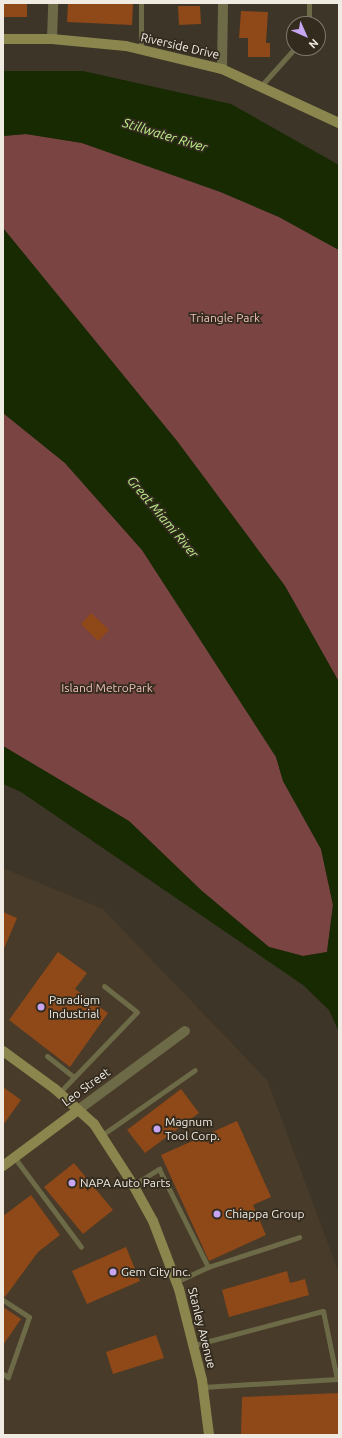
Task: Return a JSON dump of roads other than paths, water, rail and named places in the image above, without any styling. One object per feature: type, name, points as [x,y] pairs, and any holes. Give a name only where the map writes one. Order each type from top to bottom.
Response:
[{"type":"street","points":[[52,39],[53,3]]},
{"type":"street","points":[[222,69],[223,3]]},
{"type":"street","name":"Riverside Drive","points":[[3,38],[52,39],[141,50],[222,69],[339,123]]},
{"type":"street","name":"Leo Street","points":[[3,1166],[186,1031]]},
{"type":"street","name":"Stanley Avenue","points":[[3,1051],[59,1093],[94,1124],[133,1185],[153,1222],[176,1282],[194,1345],[203,1387],[209,1435]]},
{"type":"lane","points":[[141,3],[141,50]]},
{"type":"lane","points":[[308,16],[309,3]]},
{"type":"lane","points":[[261,86],[288,56]]},
{"type":"lane","points":[[59,1093],[137,1012],[104,986]]},
{"type":"lane","points":[[47,1056],[74,1077]]},
{"type":"lane","points":[[102,1135],[195,1070]]},
{"type":"lane","points":[[14,1157],[81,1247]]},
{"type":"lane","points":[[133,1185],[159,1169],[208,1267]]},
{"type":"lane","points":[[176,1282],[208,1267],[299,1237]]},
{"type":"lane","points":[[3,1300],[29,1317],[8,1377],[3,1374]]},
{"type":"lane","points":[[194,1345],[323,1311],[337,1379],[203,1387]]},
{"type":"water","name":"Stillwater River","points":[[3,71],[83,71],[231,104],[339,165],[339,250],[279,217],[221,192],[82,143],[26,134],[3,136]]},
{"type":"water","name":"Great Miami River","points":[[3,228],[177,441],[285,586],[339,682],[339,1032],[329,1010],[303,985],[21,792],[3,784],[3,746],[129,821],[202,891],[269,947],[303,956],[327,952],[333,905],[321,849],[283,781],[276,757],[142,550],[65,463],[3,413]]},
{"type":"place","name":"Paradigm Industrial","points":[[41,1007]]},
{"type":"place","name":"Magnum Tool Corp.","points":[[157,1129]]},
{"type":"place","name":"NAPA Auto Parts","points":[[72,1183]]},
{"type":"place","name":"Chiappa Group","points":[[217,1214]]},
{"type":"place","name":"Gem City Inc.","points":[[113,1272]]},
{"type":"park label","name":"Triangle Park","points":[[225,318]]},
{"type":"park label","name":"Island MetroPark","points":[[107,688]]}]
